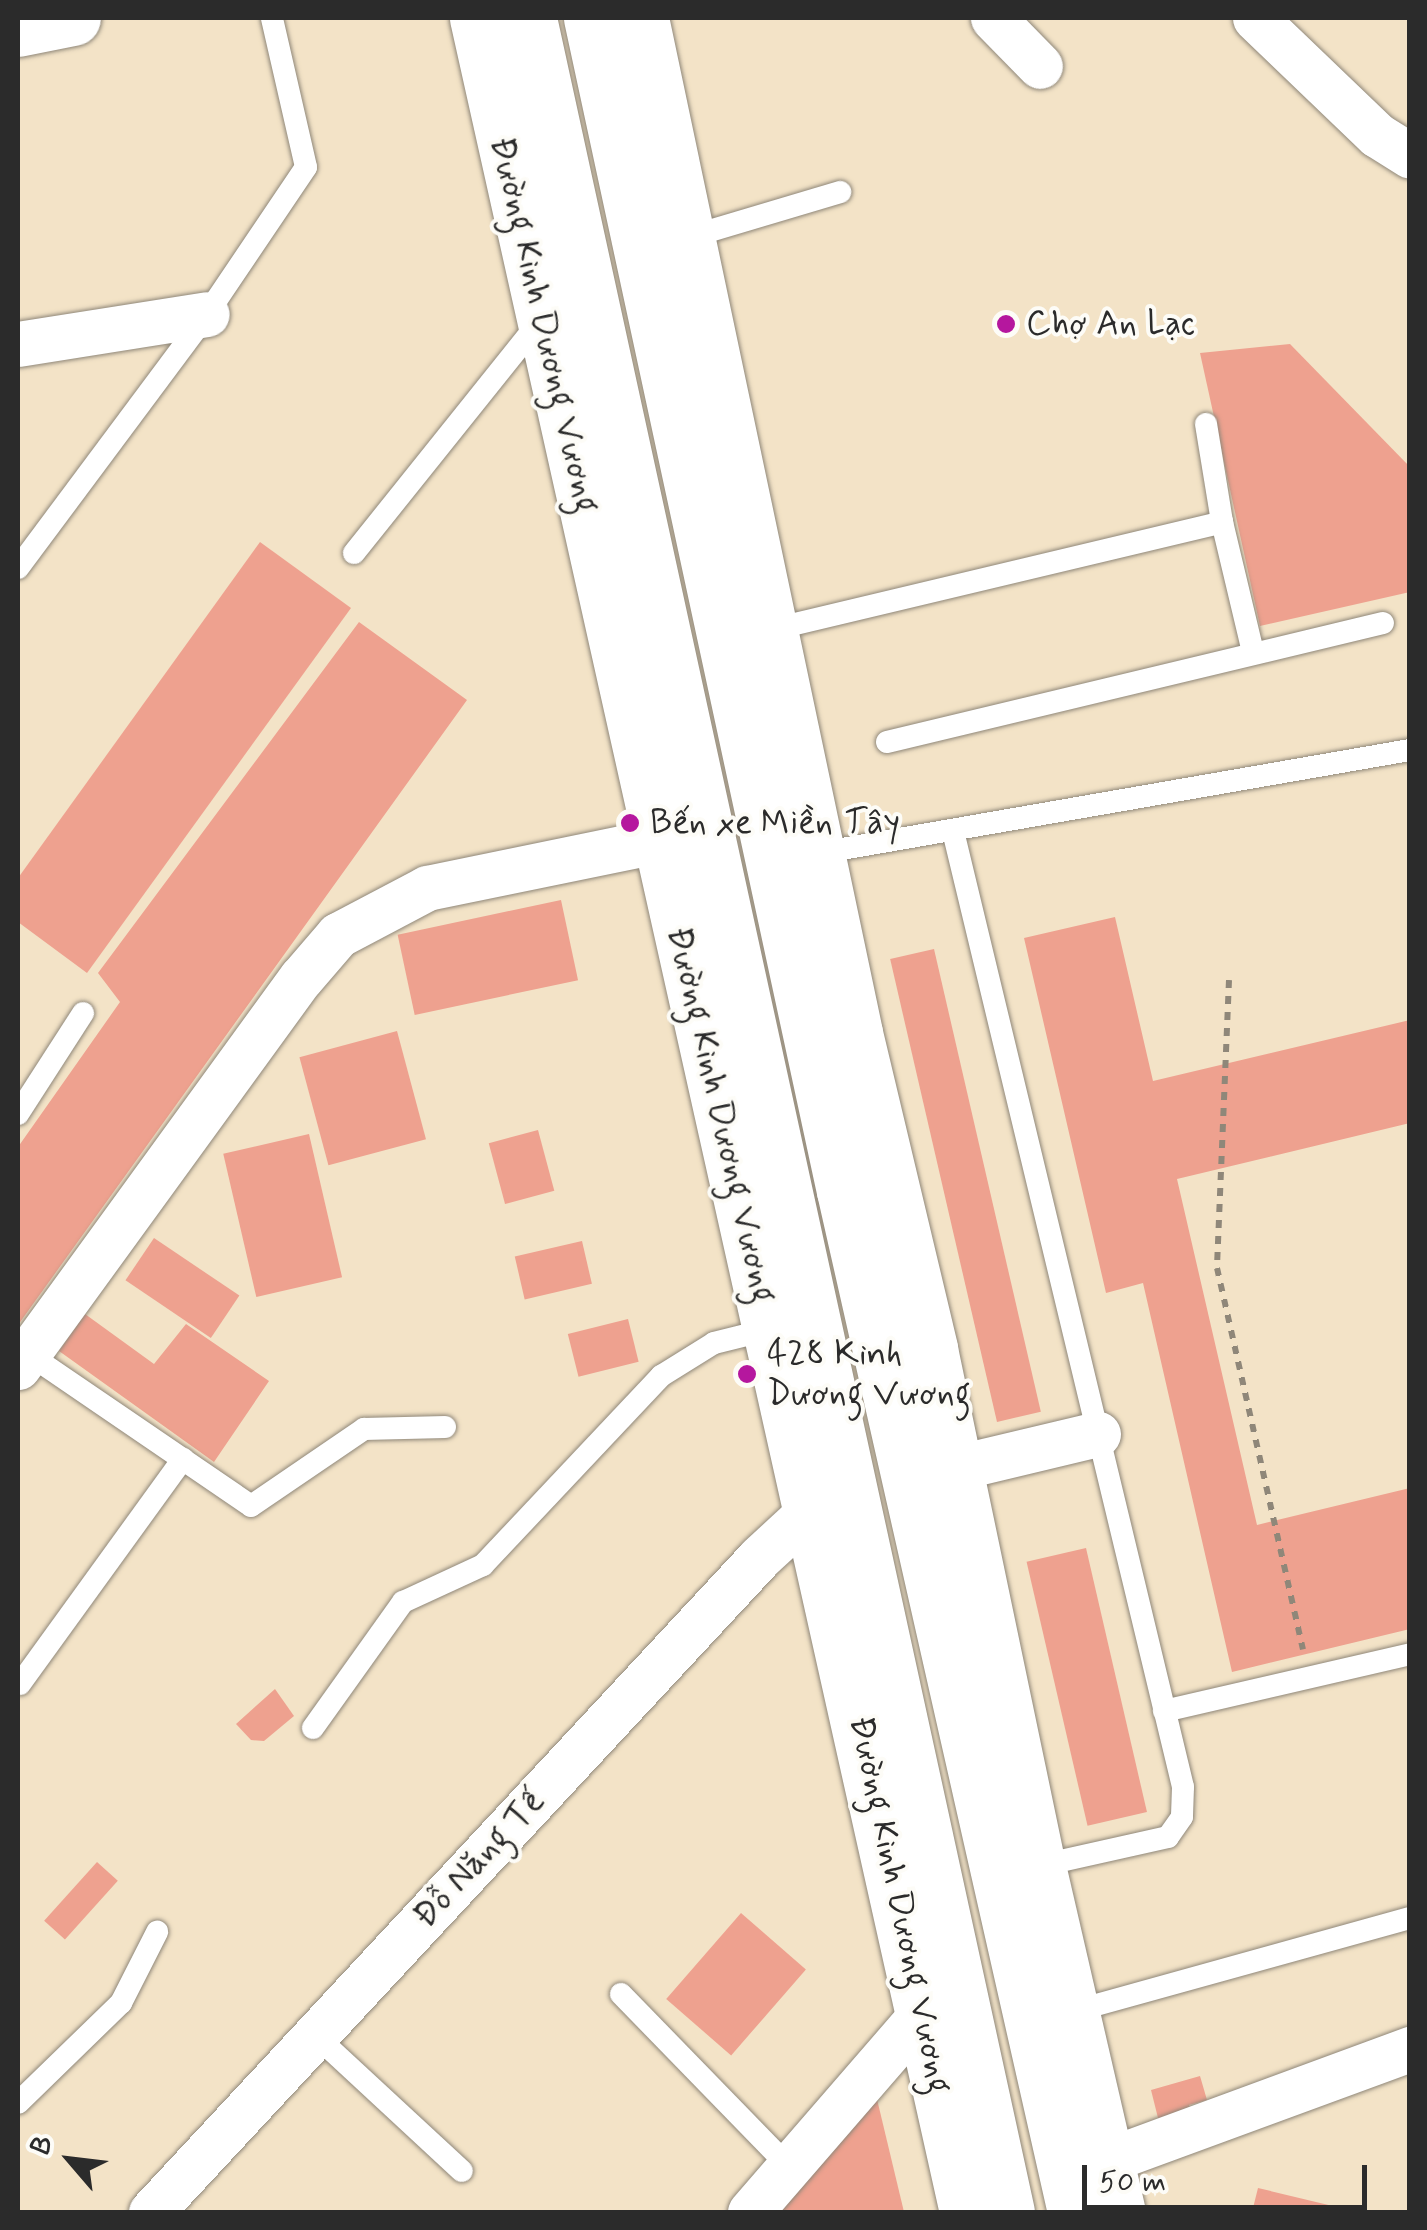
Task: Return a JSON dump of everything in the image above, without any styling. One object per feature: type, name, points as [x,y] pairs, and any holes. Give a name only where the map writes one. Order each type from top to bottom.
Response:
[{"type":"main road","points":[[18,30],[72,18]]},
{"type":"main road","name":"Đường Kinh Dương Vương","points":[[477,18],[542,318],[686,842],[942,1994],[1006,2212]]},
{"type":"main road","name":"Đường Kinh Dương Vương","points":[[528,18],[686,842],[770,1329],[830,1501]]},
{"type":"main road","points":[[591,18],[664,247],[770,630],[797,854]]},
{"type":"main road","points":[[641,18],[664,247],[1019,1870],[1075,2212]]},
{"type":"main road","points":[[686,842],[797,854]]},
{"type":"main road","points":[[830,1501],[932,1473]]},
{"type":"main road","points":[[1019,1870],[1071,2012],[1118,2212]]},
{"type":"main road","name":"Đường Kinh Dương Vương","points":[[942,1994],[967,2212]]},
{"type":"street","points":[[993,18],[1040,66]]},
{"type":"street","points":[[1256,18],[1378,134],[1410,156]]},
{"type":"street","points":[[18,344],[207,314]]},
{"type":"street","points":[[22,1360],[338,935],[426,888],[686,842]]},
{"type":"street","points":[[932,1473],[1098,1434]]},
{"type":"street","name":"Đỗ Năng Tế","points":[[151,2212],[760,1557],[830,1501]]},
{"type":"street","points":[[750,2212],[942,1994]]},
{"type":"street","points":[[1108,2160],[1410,2049]]},
{"type":"lane","points":[[18,568],[207,314],[306,167],[272,18]]},
{"type":"lane","points":[[664,247],[840,192]]},
{"type":"lane","points":[[354,554],[542,318]]},
{"type":"lane","points":[[1206,424],[1222,522],[1253,652]]},
{"type":"lane","points":[[770,630],[1222,522]]},
{"type":"lane","points":[[886,742],[1383,623]]},
{"type":"lane","points":[[797,854],[953,831],[1108,799],[1410,750]]},
{"type":"lane","points":[[953,831],[1183,1787],[1182,1816],[1168,1837],[1019,1870]]},
{"type":"lane","points":[[18,1114],[83,1013]]},
{"type":"lane","points":[[314,1728],[403,1602],[483,1565],[661,1376],[714,1342],[770,1329]]},
{"type":"lane","points":[[22,1360],[184,1459],[251,1506],[364,1430],[445,1427]]},
{"type":"lane","points":[[20,1684],[184,1459]]},
{"type":"lane","points":[[1164,1710],[1410,1654]]},
{"type":"lane","points":[[1071,2012],[1410,1918]]},
{"type":"lane","points":[[18,2103],[121,2003],[157,1932]]},
{"type":"lane","points":[[621,1994],[789,2167]]},
{"type":"lane","points":[[315,2036],[462,2171]]},
{"type":"path","points":[[1229,980],[1217,1268],[1309,1677]]},
{"type":"building","points":[[1290,344],[1410,467],[1410,592],[1260,626],[1200,353]]},
{"type":"building","points":[[260,542],[351,608],[87,973],[18,922],[18,878]]},
{"type":"building","points":[[359,622],[467,700],[18,1325],[18,1147],[120,1002],[98,973]]},
{"type":"building","points":[[561,900],[578,980],[415,1015],[398,935]]},
{"type":"building","points":[[1115,917],[1153,1081],[1410,1020],[1410,1123],[1177,1179],[1257,1525],[1410,1488],[1410,1629],[1232,1672],[1143,1283],[1106,1293],[1024,938]]},
{"type":"building","points":[[934,949],[1041,1412],[997,1422],[890,959]]},
{"type":"building","points":[[397,1031],[426,1139],[328,1165],[299,1057]]},
{"type":"building","points":[[538,1130],[554,1191],[505,1204],[489,1143]]},
{"type":"building","points":[[309,1134],[342,1277],[256,1297],[223,1154]]},
{"type":"building","points":[[154,1238],[239,1296],[211,1338],[125,1280]]},
{"type":"building","points":[[582,1241],[592,1284],[525,1299],[515,1257]]},
{"type":"building","points":[[85,1314],[154,1364],[186,1324],[269,1381],[214,1462],[59,1351]]},
{"type":"building","points":[[628,1319],[639,1362],[578,1377],[568,1334]]},
{"type":"building","points":[[1086,1548],[1147,1812],[1088,1826],[1027,1562]]},
{"type":"building","points":[[275,1689],[294,1716],[264,1741],[251,1740],[236,1724]]},
{"type":"building","points":[[97,1862],[118,1881],[65,1939],[44,1921]]},
{"type":"building","points":[[741,1913],[806,1969],[731,2055],[666,1999]]},
{"type":"building","points":[[1200,2076],[1207,2100],[1189,2105],[1194,2119],[1161,2130],[1151,2090]]},
{"type":"building","points":[[876,2095],[904,2212],[776,2212]]},
{"type":"building","points":[[1258,2188],[1341,2208],[1340,2212],[1252,2212]]},
{"type":"place","name":"Chợ An Lạc","points":[[1006,324]]},
{"type":"place","name":"Bến xe Miền Tây","points":[[630,823]]},
{"type":"place","name":"428 Kinh Dương Vương","points":[[747,1374]]}]
